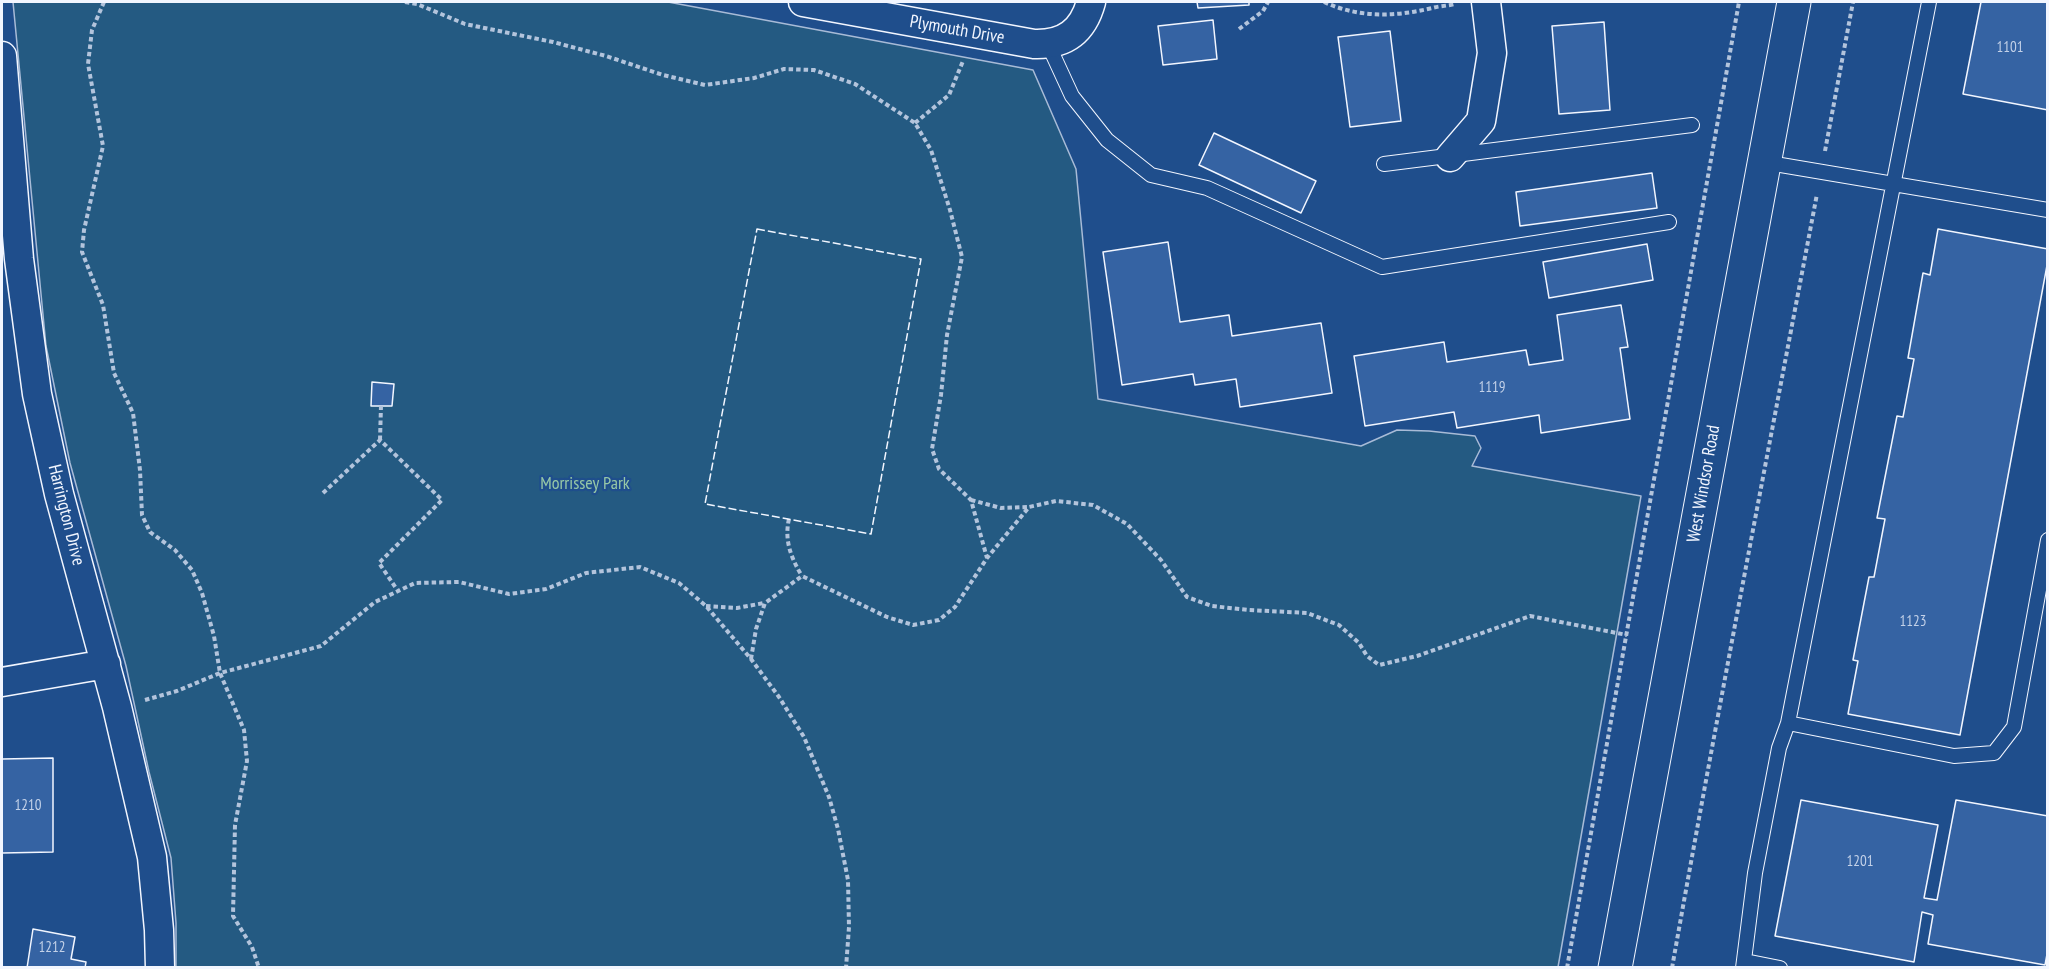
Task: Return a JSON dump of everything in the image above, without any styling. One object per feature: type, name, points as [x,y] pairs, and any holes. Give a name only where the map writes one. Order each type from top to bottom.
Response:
[{"type":"main road","name":"West Windsor Road","points":[[1615,968],[1794,2]]},
{"type":"street","name":"Plymouth Drive","points":[[803,2],[1034,44],[1048,44],[1070,37],[1082,24],[1091,2]]},
{"type":"street","points":[[1450,157],[1481,122],[1492,53],[1472,2]]},
{"type":"street","name":"Harrington Drive","points":[[2,56],[10,260],[59,494],[106,664],[152,857],[160,968]]},
{"type":"street","points":[[2,682],[106,664]]},
{"type":"lane","points":[[1780,968],[1744,964],[1755,873],[1779,748],[1788,723],[1929,2]]},
{"type":"lane","points":[[1048,44],[1072,96],[1107,140],[1151,175],[1207,188],[1382,267],[1670,222]]},
{"type":"lane","points":[[1384,164],[1692,125]]},
{"type":"lane","points":[[1763,162],[2048,210]]},
{"type":"lane","points":[[1788,723],[1954,756],[1994,753],[2014,727],[2048,540]]},
{"type":"path","points":[[104,2],[92,30],[88,64],[103,146],[84,230],[82,252],[104,305],[114,373],[132,413],[140,470],[142,515],[150,532],[175,550],[192,570],[202,593],[214,636],[220,673],[244,730],[247,761],[235,825],[232,916],[252,947],[259,968]]},
{"type":"path","points":[[405,2],[417,4],[465,24],[606,56],[663,75],[705,85],[754,78],[784,69],[814,70],[855,84],[915,123],[931,150],[962,257],[947,335],[932,449],[939,469],[971,500],[1001,508],[1029,507],[1056,501],[1093,505],[1127,524],[1161,560],[1187,597],[1212,606],[1307,613],[1339,625],[1359,643],[1367,656],[1379,664],[1417,656],[1530,616],[1627,635]]},
{"type":"path","points":[[1239,29],[1263,11],[1268,2]]},
{"type":"path","points":[[1324,2],[1376,15],[1472,2]]},
{"type":"path","points":[[1567,968],[1739,2]]},
{"type":"path","points":[[1826,145],[1853,2]]},
{"type":"path","points":[[915,123],[949,95],[964,57]]},
{"type":"path","points":[[1672,968],[1725,672],[1815,205]]},
{"type":"path","points":[[323,493],[380,440],[381,406]]},
{"type":"path","points":[[380,440],[441,500],[379,563],[398,591]]},
{"type":"path","points":[[971,500],[987,558]]},
{"type":"path","points":[[789,519],[786,529],[790,553],[792,561],[802,576],[887,617],[913,625],[939,620],[955,608],[987,558],[1029,507]]},
{"type":"path","points":[[134,703],[177,691],[220,673],[321,646],[375,602],[415,583],[459,582],[509,594],[546,589],[586,573],[640,567],[679,583],[706,606],[751,659],[804,736],[829,797],[848,880],[849,927],[846,968]]},
{"type":"path","points":[[706,606],[737,608],[765,603],[802,576]]},
{"type":"path","points":[[751,659],[756,628],[765,603]]},
{"type":"green space","name":"Morrissey Park","points":[[13,2],[668,2],[1033,70],[1076,169],[1098,399],[1361,446],[1397,430],[1475,436],[1481,448],[1472,466],[1641,496],[1558,967],[176,967],[176,923],[171,858],[126,666],[70,463],[46,346]]},
{"type":"building","points":[[1197,2],[1249,2],[1249,5],[1198,8]]},
{"type":"building","points":[[1981,2],[2048,2],[2048,110],[1963,94]]},
{"type":"building","points":[[1213,20],[1217,59],[1163,65],[1158,26]]},
{"type":"building","points":[[1604,22],[1610,110],[1559,114],[1552,26]]},
{"type":"building","points":[[1390,31],[1401,121],[1350,127],[1338,37]]},
{"type":"building","points":[[1214,133],[1316,181],[1301,213],[1199,165]]},
{"type":"building","points":[[1652,173],[1657,208],[1520,226],[1516,192]]},
{"type":"building","points":[[1938,229],[2048,249],[2048,260],[1960,735],[1848,714],[1858,661],[1853,660],[1869,577],[1874,577],[1885,519],[1877,518],[1897,416],[1903,417],[1914,359],[1908,358],[1923,273],[1930,275]]},
{"type":"building","points":[[1168,242],[1180,322],[1229,315],[1232,336],[1321,323],[1332,393],[1240,407],[1236,379],[1195,385],[1193,374],[1122,385],[1103,252]]},
{"type":"building","points":[[1647,244],[1653,280],[1549,298],[1543,262]]},
{"type":"building","points":[[1621,305],[1628,347],[1620,348],[1630,419],[1541,433],[1539,415],[1457,428],[1454,412],[1365,426],[1354,356],[1444,342],[1447,362],[1526,350],[1529,365],[1563,360],[1557,315]]},
{"type":"building","points":[[372,382],[394,384],[392,406],[371,406]]},
{"type":"building","points":[[53,758],[53,852],[2,853],[2,759]]},
{"type":"building","points":[[1801,800],[1938,825],[1924,898],[1937,900],[1956,800],[2048,816],[2048,949],[2045,965],[1928,944],[1933,915],[1922,912],[1914,962],[1775,936]]},
{"type":"building","points":[[33,929],[75,937],[71,959],[86,962],[85,968],[27,968]]},
{"type":"fence","points":[[757,229],[921,259],[871,534],[705,504],[757,229]]}]
